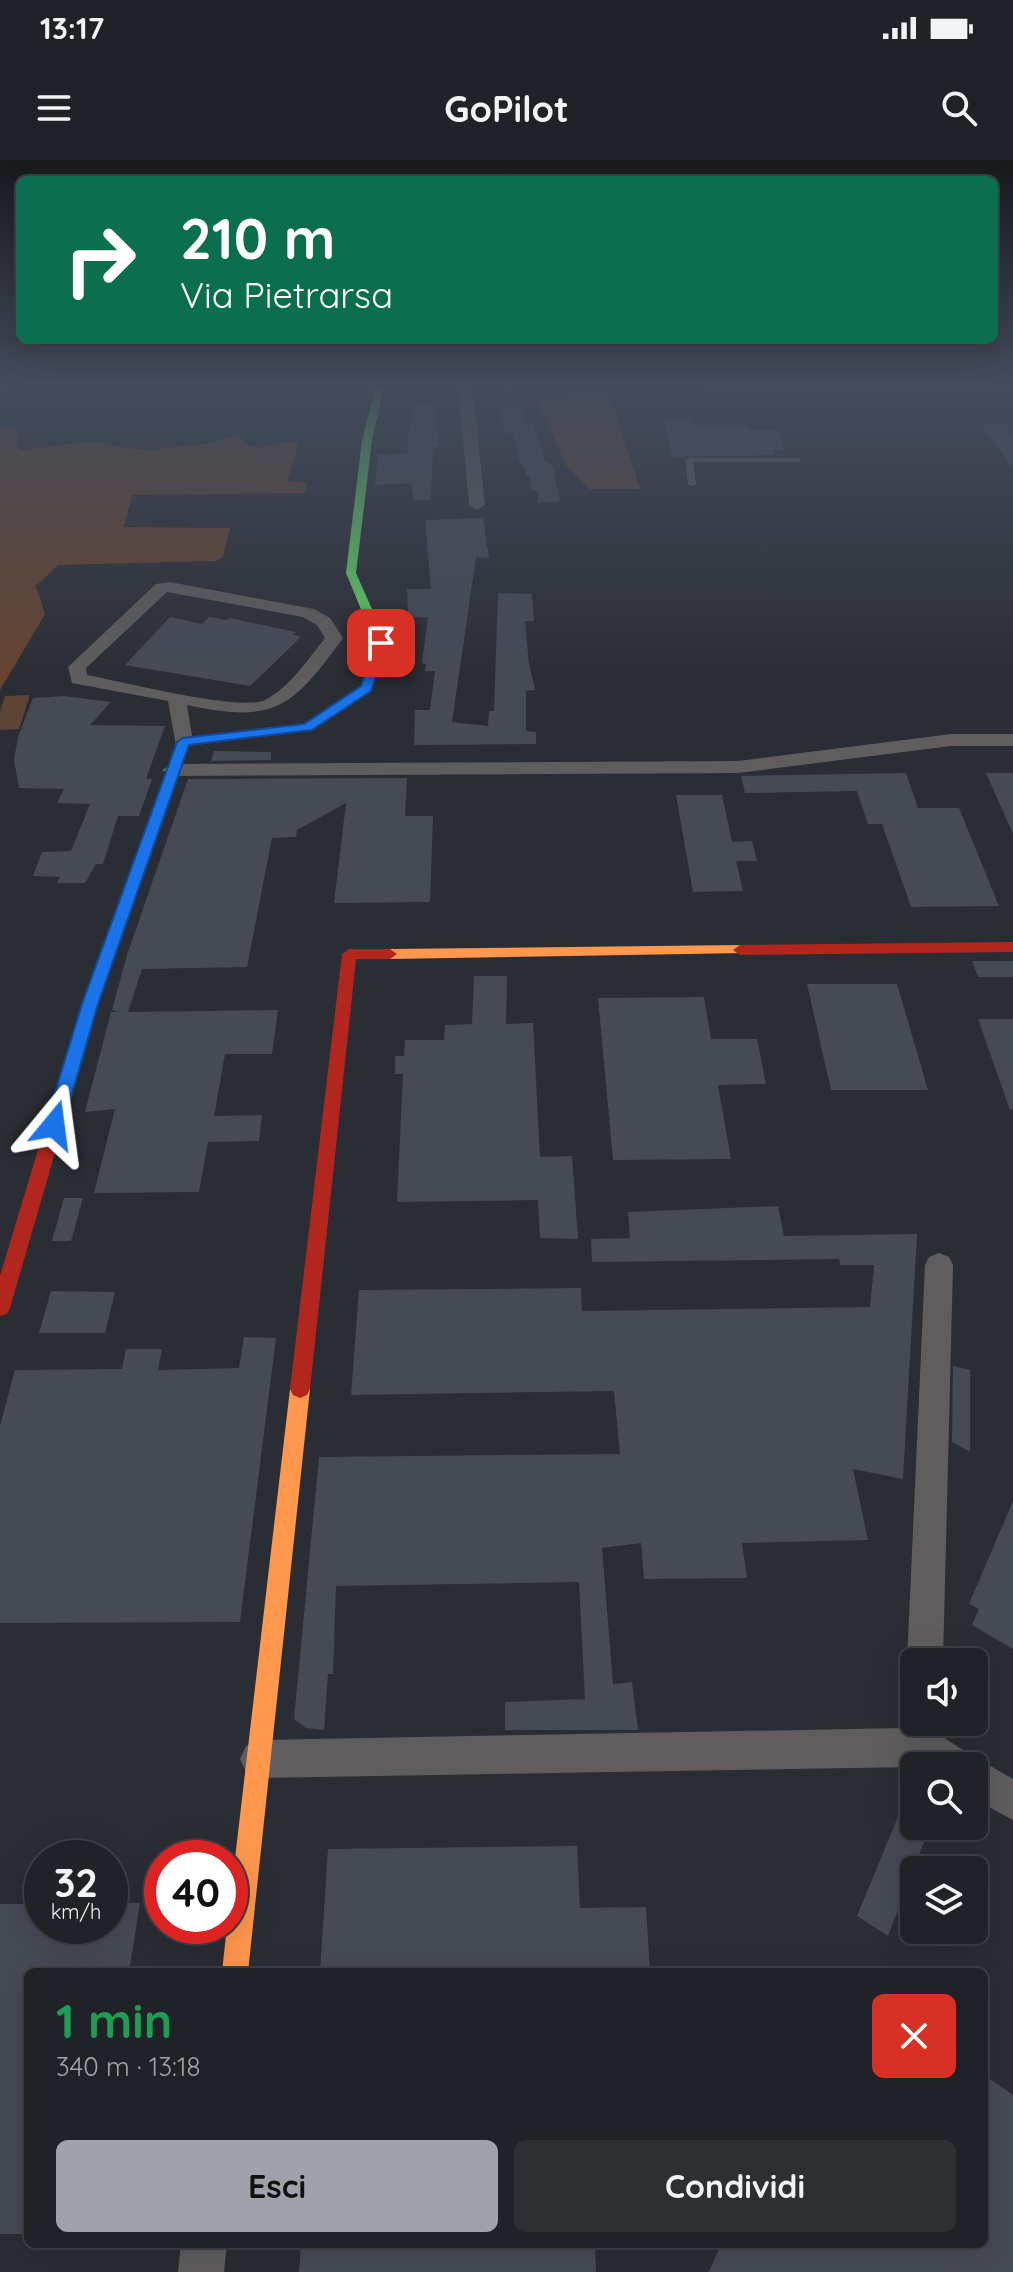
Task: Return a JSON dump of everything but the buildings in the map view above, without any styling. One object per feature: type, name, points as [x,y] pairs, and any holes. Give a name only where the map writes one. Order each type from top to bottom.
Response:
[{"type":"street","points":[[183,742],[308,727],[367,688],[381,643],[351,573],[362,485]]},
{"type":"street","points":[[475,485],[477,505]]},
{"type":"street","points":[[162,588],[308,613],[324,622],[334,638],[294,685],[268,705],[247,708],[177,697],[79,679],[77,667],[162,588]]},
{"type":"street","points":[[0,1308],[90,1004],[183,742],[177,697]]},
{"type":"street","points":[[172,770],[738,767],[951,740],[1013,740]]},
{"type":"street","points":[[235,1968],[349,954],[1013,947]]},
{"type":"street","points":[[925,1648],[939,1265]]},
{"type":"street","points":[[259,1759],[900,1735]]},
{"type":"street","points":[[925,1736],[941,1752]]},
{"type":"street","points":[[988,1786],[1013,1801]]},
{"type":"street","points":[[201,2272],[204,2248]]},
{"type":"shaded area","points":[[0,485],[307,485],[305,493],[132,495],[124,527],[230,528],[223,557],[216,561],[58,565],[36,586],[45,614],[0,690]]},
{"type":"shaded area","points":[[585,485],[639,485],[640,489],[589,489]]},
{"type":"shaded area","points":[[30,695],[19,729],[0,730],[0,711],[5,696]]},
{"type":"traffic: fast","points":[[130,892],[183,742],[308,727],[367,688],[381,643],[351,573],[362,485]]},
{"type":"traffic: slow","points":[[390,954],[740,950]]},
{"type":"traffic: slow","points":[[235,1968],[300,1389]]},
{"type":"traffic: jam","points":[[0,1308],[90,1004],[130,892]]},
{"type":"traffic: jam","points":[[740,950],[1013,947]]},
{"type":"traffic: jam","points":[[300,1389],[349,954],[390,954]]},
{"type":"route","points":[[54,1125],[90,1004],[183,742],[308,727],[367,688],[381,643]]}]
